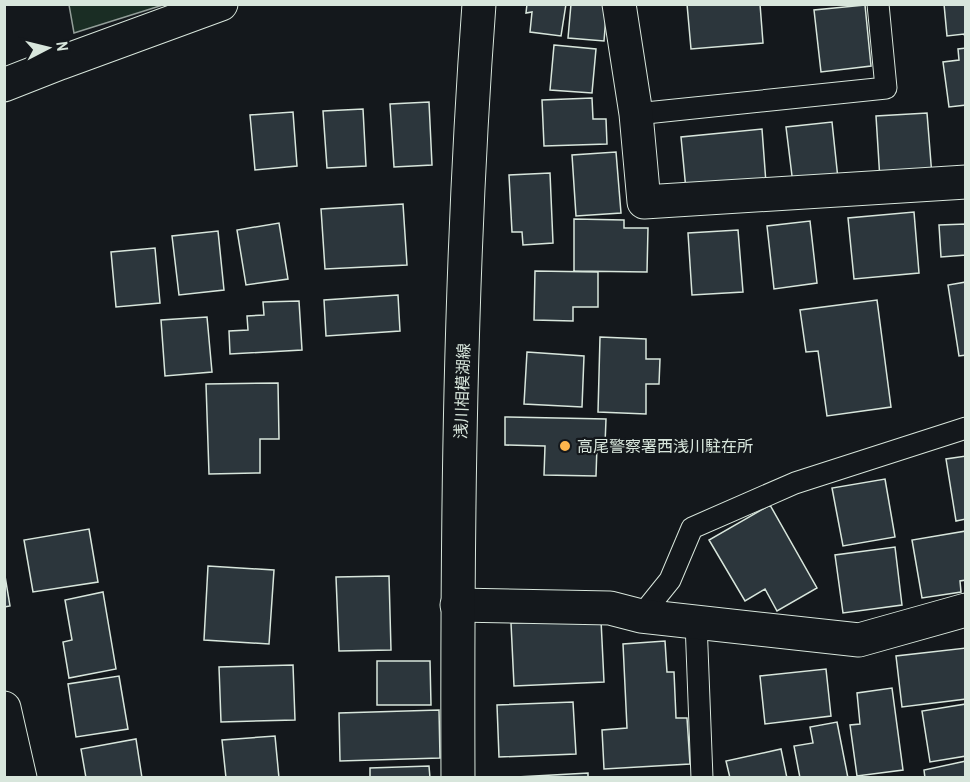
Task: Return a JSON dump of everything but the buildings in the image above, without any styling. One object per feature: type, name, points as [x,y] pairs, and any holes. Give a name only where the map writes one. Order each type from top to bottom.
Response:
[{"type":"street","points":[[4,85],[221,4]]},
{"type":"street","name":"浅川相模湖線","points":[[458,777],[458,522],[471,115],[479,4]]},
{"type":"street","points":[[619,4],[636,114],[644,202],[966,182]]},
{"type":"street","points":[[458,605],[610,608],[641,616],[859,640],[966,610]]},
{"type":"street","points":[[4,708],[20,777]]},
{"type":"lane","points":[[636,114],[886,88],[878,4]]},
{"type":"lane","points":[[641,616],[670,580],[692,528],[795,483],[966,428]]},
{"type":"lane","points":[[696,622],[702,777]]},
{"type":"green space","points":[[69,4],[163,5],[74,33]]},
{"type":"place","name":"高尾警察署西浅川駐在所","points":[[565,446]]}]
